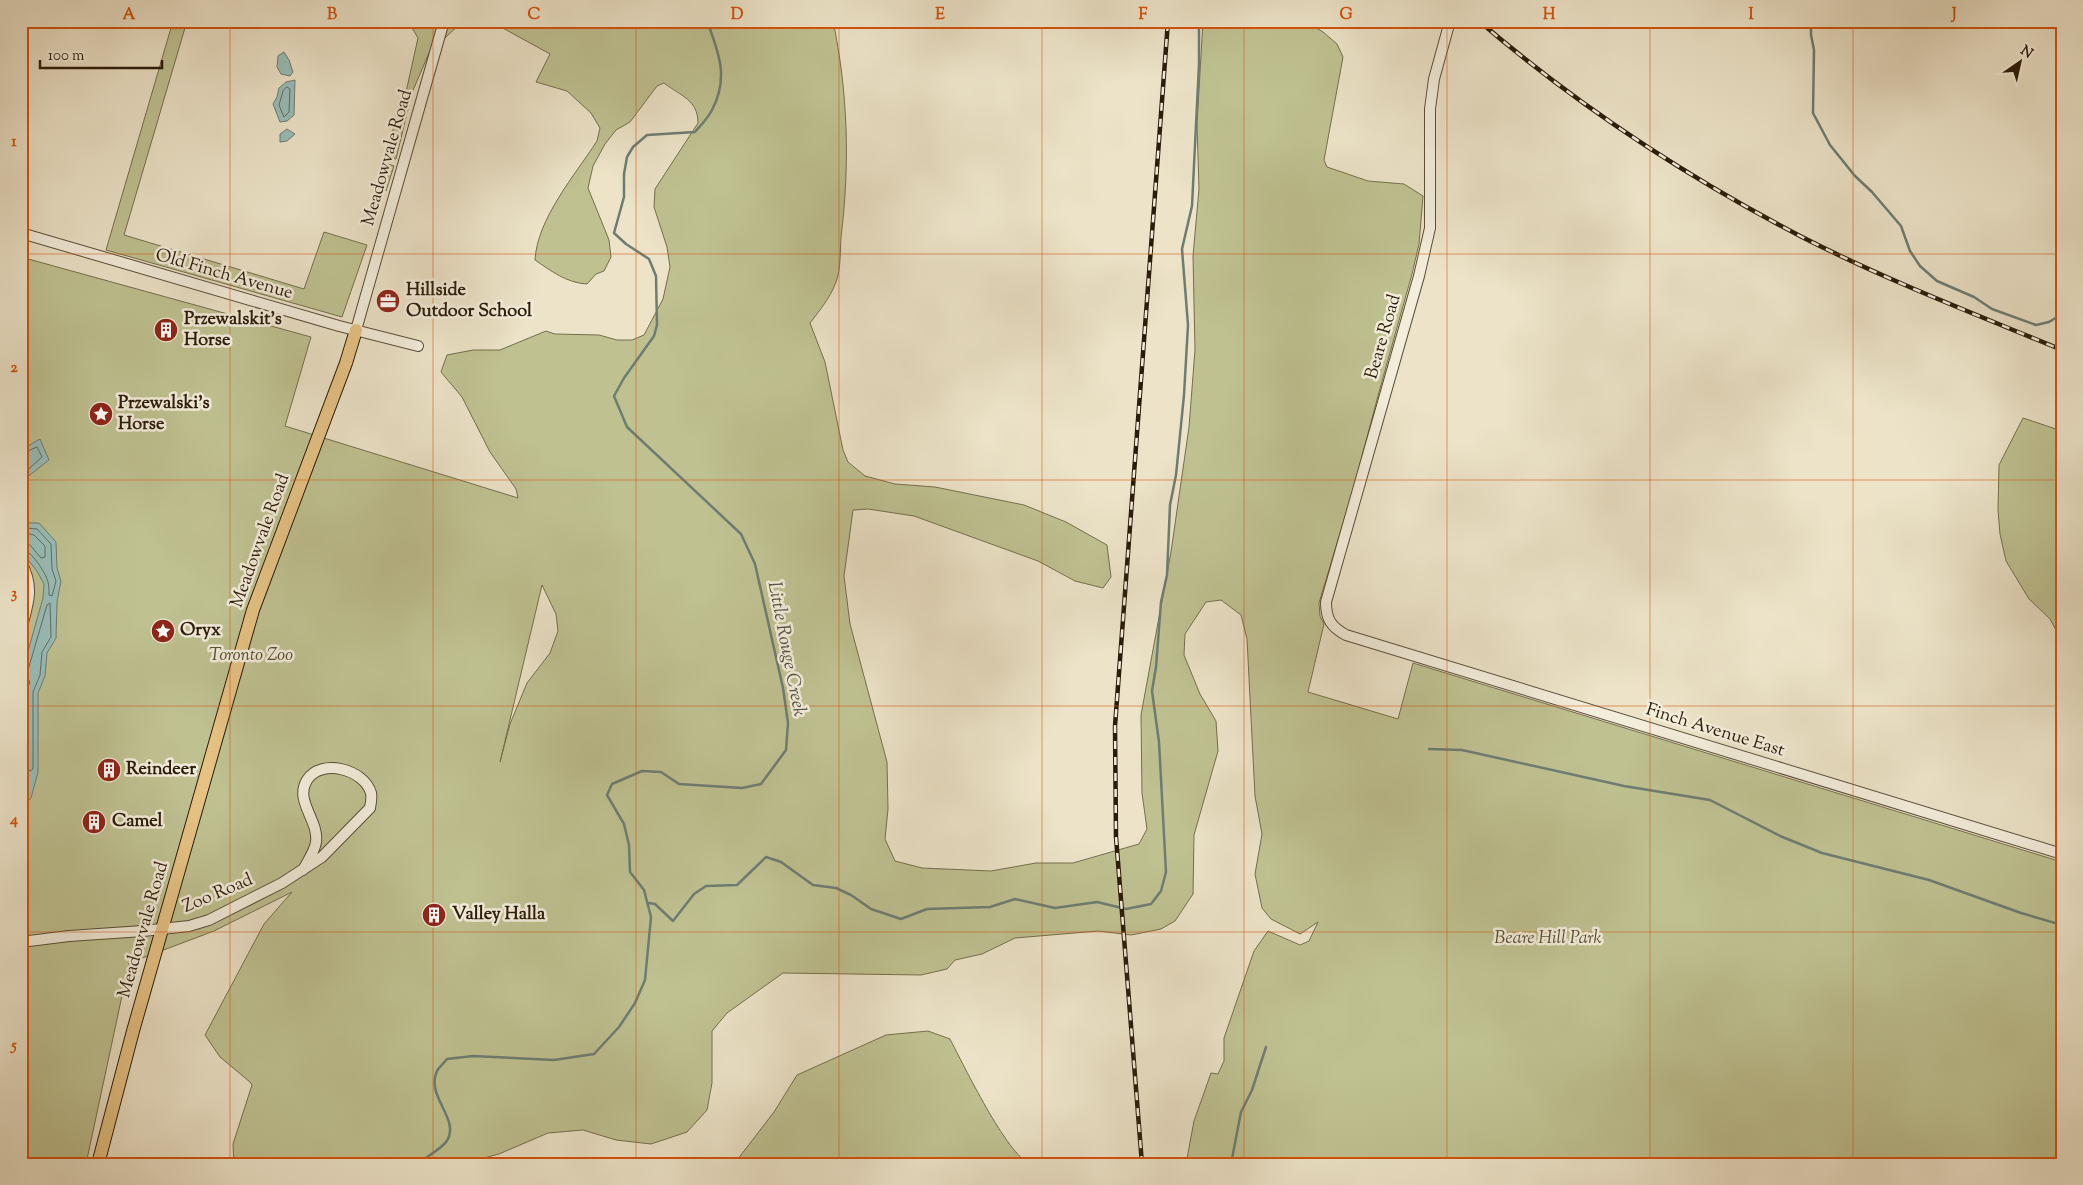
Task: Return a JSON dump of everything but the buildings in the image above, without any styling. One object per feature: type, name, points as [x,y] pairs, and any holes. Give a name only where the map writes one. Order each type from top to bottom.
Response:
[{"type":"main road","name":"Meadowvale Road","points":[[101,1160],[162,929],[253,610],[346,363],[356,330]]},
{"type":"street","name":"Meadowvale Road","points":[[356,330],[444,21]]},
{"type":"street","name":"Beare Road","points":[[1359,639],[1334,629],[1329,621],[1326,602],[1419,276],[1430,228],[1430,109],[1434,79],[1450,21]]},
{"type":"street","name":"Old Finch Avenue","points":[[21,233],[356,330],[418,346]]},
{"type":"street","points":[[21,562],[28,575],[30,596],[21,630]]},
{"type":"street","name":"Finch Avenue East","points":[[1359,639],[2062,854]]},
{"type":"street","name":"Zoo Road","points":[[21,942],[189,926],[209,920],[282,883],[303,870],[322,857],[370,808],[371,792],[365,783],[350,772],[342,769],[319,770],[313,773],[304,785],[304,801],[316,829],[316,843],[303,870]]},
{"type":"green space","points":[[173,21],[187,21],[124,235],[304,289],[324,232],[367,245],[342,317],[106,250]]},
{"type":"green space","points":[[408,21],[463,21],[429,53],[411,95],[406,92],[418,38]]},
{"type":"green space","points":[[490,21],[833,21],[842,75],[846,129],[846,183],[840,266],[834,288],[810,323],[825,362],[843,450],[848,462],[865,476],[895,484],[935,487],[1024,505],[1066,522],[1107,545],[1111,577],[1103,588],[1075,581],[1038,561],[914,516],[868,509],[853,510],[844,576],[850,624],[887,762],[888,809],[885,839],[895,861],[922,868],[991,871],[1036,863],[1073,863],[1139,844],[1147,829],[1142,793],[1141,715],[1171,552],[1189,427],[1195,350],[1193,256],[1199,189],[1197,124],[1203,21],[1304,21],[1323,32],[1337,44],[1343,57],[1324,160],[1327,167],[1368,181],[1404,184],[1423,196],[1419,244],[1412,274],[1353,490],[1319,603],[1320,616],[1324,624],[1308,692],[1398,719],[1413,663],[2062,862],[2062,1164],[1186,1164],[1194,1121],[1211,1073],[1218,1074],[1224,1061],[1224,1038],[1254,951],[1268,931],[1300,945],[1309,941],[1318,922],[1300,934],[1271,919],[1262,908],[1255,874],[1262,834],[1255,796],[1247,639],[1241,615],[1221,600],[1206,602],[1185,634],[1184,655],[1200,694],[1216,721],[1218,751],[1194,835],[1193,894],[1175,921],[1161,929],[1131,935],[1098,931],[1015,938],[982,954],[955,960],[947,969],[921,975],[783,973],[727,1013],[712,1031],[712,1083],[707,1110],[687,1132],[651,1144],[616,1140],[583,1130],[548,1133],[499,1154],[473,1161],[470,1164],[234,1164],[233,1144],[252,1085],[220,1057],[205,1035],[264,924],[292,892],[214,931],[129,963],[86,1164],[21,1164],[21,257],[311,337],[285,426],[518,498],[516,489],[490,452],[462,397],[441,372],[447,355],[473,350],[500,350],[546,331],[555,334],[599,335],[617,340],[632,340],[644,335],[663,299],[670,267],[667,247],[654,207],[655,189],[698,123],[692,104],[664,83],[657,86],[630,122],[616,130],[605,144],[593,166],[588,188],[609,240],[611,257],[604,271],[596,274],[587,284],[566,279],[535,260],[537,245],[542,229],[558,198],[597,141],[600,128],[591,113],[567,91],[536,82],[550,54]],"holes":[[[542,585],[556,614],[558,631],[550,653],[527,683],[510,724],[500,762]]]},
{"type":"green space","points":[[399,103],[409,105],[396,159],[387,157]]},
{"type":"green space","points":[[385,163],[394,166],[386,191],[381,185]]},
{"type":"green space","points":[[2023,418],[2062,431],[2062,641],[2050,619],[2029,599],[2006,561],[2000,534],[1998,510],[1999,465]]},
{"type":"green space","points":[[928,1031],[950,1039],[998,1127],[1020,1157],[1030,1164],[734,1164],[774,1112],[797,1075],[886,1035]]},
{"type":"water","points":[[284,52],[293,72],[290,76],[281,74],[277,67],[278,56]]},
{"type":"water","points":[[295,80],[294,115],[287,121],[280,122],[273,104],[279,88],[286,82]]},
{"type":"water","points":[[287,129],[295,134],[287,141],[280,142],[280,134]]},
{"type":"water","points":[[40,439],[49,460],[21,482],[21,450]]},
{"type":"water","points":[[21,507],[29,523],[39,523],[56,542],[57,568],[61,581],[57,602],[56,638],[47,653],[45,676],[38,693],[38,772],[31,798],[21,809],[26,785],[21,762],[21,676],[43,598],[44,584],[37,571],[21,551]]},
{"type":"waterway","name":"Little Rouge Creek","points":[[418,1164],[444,1144],[450,1134],[450,1125],[439,1099],[435,1081],[437,1071],[447,1059],[473,1056],[554,1060],[594,1054],[619,1027],[635,1003],[645,980],[651,917],[644,890],[630,872],[629,845],[624,824],[607,795],[612,784],[642,771],[661,772],[679,784],[742,788],[761,784],[786,750],[788,723],[783,688],[755,564],[741,534],[627,427],[614,396],[624,378],[654,336],[657,325],[656,276],[649,259],[626,244],[614,233],[624,197],[624,174],[627,157],[633,147],[647,135],[695,132],[710,113],[717,98],[721,76],[718,55],[707,21]]},
{"type":"waterway","points":[[649,903],[655,904],[673,921],[694,894],[706,886],[737,885],[766,857],[781,862],[813,885],[836,888],[851,895],[871,909],[901,919],[927,909],[990,907],[1015,899],[1055,908],[1097,902],[1126,909],[1151,904],[1161,891],[1166,872],[1159,742],[1152,691],[1156,667],[1161,602],[1167,575],[1170,505],[1176,475],[1184,395],[1188,325],[1182,249],[1192,206],[1199,64],[1199,21]]},
{"type":"waterway","points":[[1811,21],[1814,50],[1813,113],[1830,145],[1855,176],[1872,192],[1901,226],[1910,251],[1920,266],[1937,281],[1974,297],[1992,309],[2036,325],[2049,322],[2062,314]]},
{"type":"waterway","points":[[1429,749],[1462,750],[1624,786],[1710,800],[1780,836],[1822,853],[1929,880],[2021,913],[2062,925]]},
{"type":"waterway","points":[[1231,1164],[1241,1112],[1252,1090],[1266,1047]]},
{"type":"railway","points":[[1142,1164],[1116,837],[1115,726],[1168,21]]},
{"type":"railway","points":[[1479,21],[1555,82],[1634,138],[1759,214],[1866,268],[2062,350]]},
{"type":"place","name":"Hillside Outdoor School","points":[[388,301]]},
{"type":"place","name":"Przewalskit's Horse","points":[[166,330]]},
{"type":"place","name":"Przewalski's Horse","points":[[101,414]]},
{"type":"place","name":"Oryx","points":[[163,631]]},
{"type":"place","name":"Reindeer","points":[[109,770]]},
{"type":"place","name":"Camel","points":[[94,822]]},
{"type":"place","name":"Valley Halla","points":[[434,915]]},
{"type":"park label","name":"Toronto Zoo","points":[[251,656]]},
{"type":"park label","name":"Beare Hill Park","points":[[1548,939]]}]
